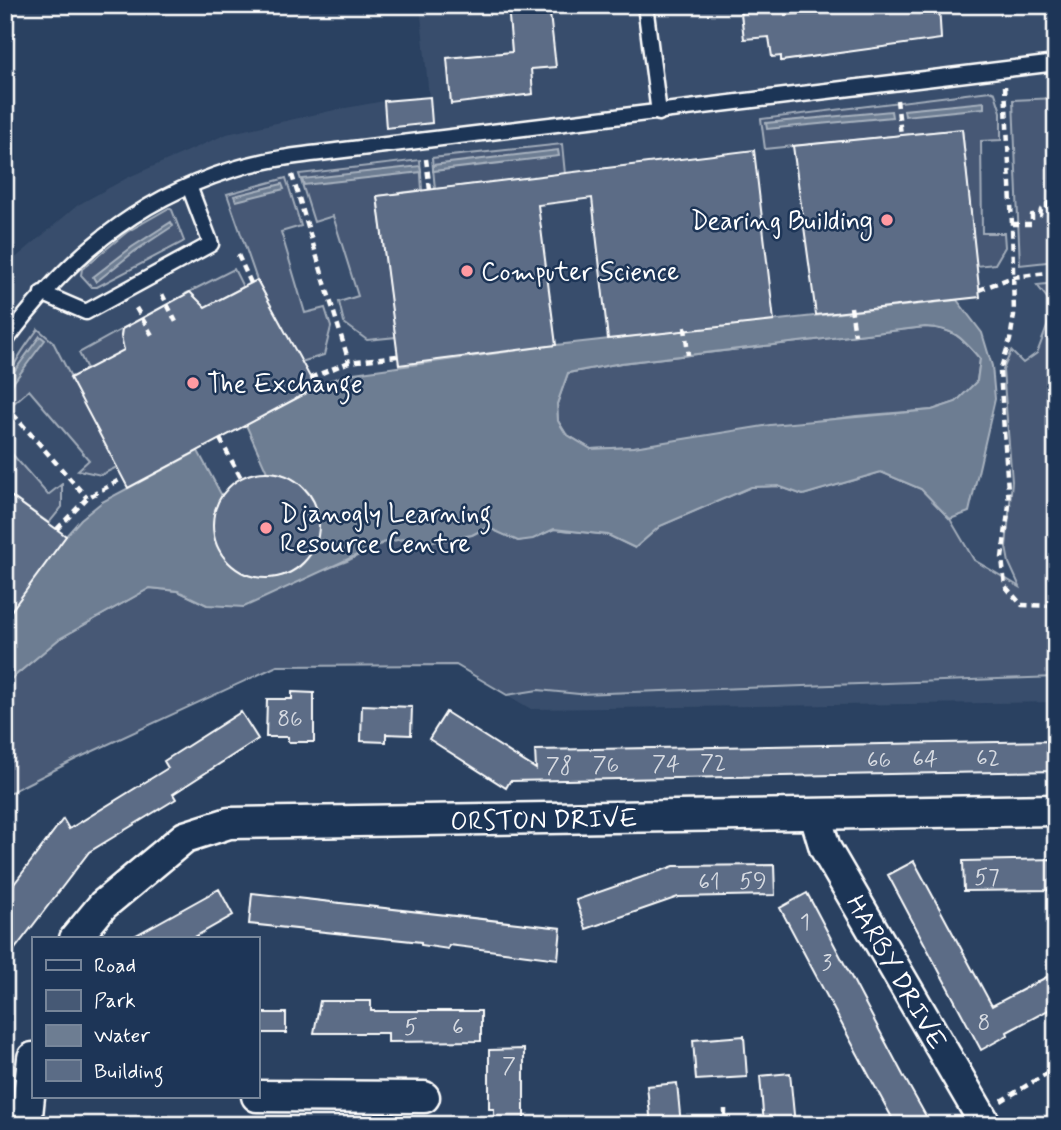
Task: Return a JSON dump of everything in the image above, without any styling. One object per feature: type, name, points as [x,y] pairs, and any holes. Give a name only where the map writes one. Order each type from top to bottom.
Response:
[{"type":"street","name":"ORSTON DRIVE","points":[[77,937],[103,905],[185,837],[229,822],[1056,810]]},
{"type":"street","name":"HARBY DRIVE","points":[[815,815],[825,848],[983,1119]]},
{"type":"street","points":[[26,1125],[32,1076]]},
{"type":"street","points":[[259,1096],[424,1097]]},
{"type":"lane","points":[[645,5],[659,113]]},
{"type":"lane","points":[[5,342],[42,293],[84,251],[126,218],[188,186],[232,169],[286,157],[1056,63]]},
{"type":"lane","points":[[42,293],[86,312],[211,244],[188,186]]},
{"type":"path","points":[[792,5],[798,6]]},
{"type":"path","points":[[1000,69],[1005,88],[1014,315],[1010,340],[1000,371],[1009,505],[1002,558],[1005,586],[1022,605],[1056,606]]},
{"type":"path","points":[[897,99],[901,135]]},
{"type":"path","points":[[426,155],[429,190]]},
{"type":"path","points":[[286,157],[349,362]]},
{"type":"path","points":[[1012,224],[1032,224],[1032,215],[1040,215],[1041,210],[1047,209],[1047,203],[1056,202]]},
{"type":"path","points":[[238,255],[251,283]]},
{"type":"path","points":[[979,290],[1013,277],[1056,272]]},
{"type":"path","points":[[162,294],[176,322]]},
{"type":"path","points":[[136,307],[152,335]]},
{"type":"path","points":[[852,309],[855,335]]},
{"type":"path","points":[[685,329],[688,355]]},
{"type":"path","points":[[310,378],[349,362],[397,356]]},
{"type":"path","points":[[5,405],[87,498]]},
{"type":"path","points":[[220,439],[241,478]]},
{"type":"path","points":[[57,529],[87,498],[123,478]]},
{"type":"path","points":[[983,1119],[1056,1069]]},
{"type":"path","points":[[725,1109],[725,1125]]},
{"type":"shaded area","points":[[420,5],[1056,5],[1056,702],[531,709],[456,665],[277,666],[5,795],[5,267],[78,205],[129,177],[227,134],[384,101],[429,97]]},
{"type":"green space","points":[[990,91],[995,93],[1001,112],[1001,140],[981,141],[982,233],[1004,233],[1005,247],[995,264],[976,266],[962,129],[765,149],[761,119]]},
{"type":"green space","points":[[1056,98],[1056,261],[1020,265],[1013,100]]},
{"type":"green space","points":[[562,144],[565,174],[435,189],[432,158]]},
{"type":"green space","points":[[420,160],[422,190],[377,196],[396,337],[367,340],[344,323],[339,302],[358,296],[333,216],[314,222],[299,174]]},
{"type":"green space","points":[[286,178],[301,226],[281,232],[305,313],[325,308],[331,327],[324,355],[301,362],[257,280],[227,194]]},
{"type":"green space","points":[[169,208],[184,241],[97,287],[92,287],[81,275],[82,269],[127,232]]},
{"type":"green space","points":[[234,269],[243,287],[213,303],[220,316],[200,317],[190,294],[185,294]]},
{"type":"green space","points":[[1056,283],[1056,677],[579,694],[538,690],[507,695],[456,665],[277,666],[5,795],[5,684],[59,639],[150,588],[178,591],[207,605],[308,576],[385,542],[409,538],[431,542],[472,535],[487,527],[518,541],[554,529],[608,535],[635,548],[660,526],[751,487],[778,486],[803,495],[881,472],[921,489],[950,519],[974,560],[1020,587],[1009,563],[1006,547],[1012,481],[1003,370],[1011,351],[1023,363],[1037,353],[1050,319],[1051,303],[1037,285]]},
{"type":"green space","points":[[925,327],[943,329],[957,335],[980,359],[977,381],[956,402],[932,410],[856,416],[634,447],[591,449],[566,434],[558,421],[557,404],[568,373],[621,363]]},
{"type":"green space","points":[[124,328],[121,339],[134,352],[87,369],[79,353]]},
{"type":"green space","points":[[38,329],[53,342],[117,467],[101,475],[78,470],[89,460],[29,390],[14,403],[10,393],[11,374],[19,356]]},
{"type":"green space","points":[[5,446],[48,495],[62,484],[62,507],[49,523],[5,492]]},
{"type":"water","points":[[984,102],[984,108],[905,116],[904,110]]},
{"type":"water","points":[[891,111],[892,117],[767,129],[766,123]]},
{"type":"water","points":[[558,150],[559,156],[433,171],[433,165]]},
{"type":"water","points":[[420,166],[421,172],[304,185],[302,179]]},
{"type":"water","points":[[282,184],[284,189],[236,201],[234,196]]},
{"type":"water","points":[[171,222],[173,226],[135,251],[96,282],[93,277]]},
{"type":"water","points":[[957,300],[982,333],[992,366],[995,399],[969,512],[950,519],[921,489],[881,472],[803,495],[778,486],[751,487],[660,526],[635,548],[608,535],[554,529],[533,539],[518,541],[487,527],[472,535],[431,542],[409,538],[385,542],[244,607],[207,605],[178,591],[150,588],[59,639],[5,684],[5,619],[66,536],[102,502],[198,451],[222,496],[214,521],[217,543],[228,560],[245,572],[265,577],[285,575],[303,564],[315,544],[317,509],[308,492],[299,483],[280,474],[267,472],[246,425],[331,380],[354,373],[556,345]],"holes":[[[925,327],[957,335],[980,359],[977,381],[956,402],[932,410],[770,425],[634,447],[591,449],[566,434],[558,421],[557,404],[568,373],[621,363]]]},
{"type":"water","points":[[40,336],[45,340],[7,391],[5,384]]},
{"type":"building","points":[[508,5],[549,5],[556,67],[531,69],[533,94],[451,104],[447,58],[512,52]]},
{"type":"building","points":[[740,5],[784,5],[785,15],[885,5],[939,5],[941,39],[781,61],[781,56],[772,57],[769,37],[744,39]]},
{"type":"building","points":[[430,97],[432,123],[386,128],[384,101]]},
{"type":"building","name":"Dearing Building","points":[[962,129],[980,297],[816,315],[793,146]]},
{"type":"building","points":[[754,150],[774,321],[608,339],[592,198],[538,205],[556,345],[399,365],[377,196]]},
{"type":"building","name":"The Exchange","points":[[257,280],[316,388],[128,488],[70,378],[124,350],[122,329],[190,292],[205,307]]},
{"type":"building","name":"Djanogly Learning Resource Centre","points":[[266,472],[286,476],[303,488],[315,505],[319,525],[315,545],[303,562],[286,574],[266,578],[246,574],[229,562],[217,545],[213,525],[217,505],[229,488],[246,476]]},
{"type":"building","points":[[5,492],[66,536],[5,619]]},
{"type":"building","points":[[292,692],[314,693],[314,742],[288,742],[288,737],[266,737],[267,699],[292,699]]},
{"type":"building","points":[[362,705],[412,707],[411,735],[386,734],[386,742],[361,741]]},
{"type":"building","points":[[241,712],[258,739],[173,794],[176,799],[89,852],[5,962],[5,896],[63,819],[69,829],[168,768],[164,761]]},
{"type":"building","points":[[446,712],[536,769],[535,750],[1056,741],[1056,771],[510,781],[506,788],[429,739]]},
{"type":"building","points":[[1056,859],[1056,890],[964,891],[963,861]]},
{"type":"building","points":[[914,861],[992,1006],[1056,972],[1056,1006],[1007,1032],[1008,1035],[981,1050],[888,875]]},
{"type":"building","points":[[774,865],[775,895],[678,897],[586,929],[576,900],[674,866]]},
{"type":"building","points":[[219,889],[233,915],[194,937],[133,937]]},
{"type":"building","points":[[252,893],[561,928],[558,959],[449,945],[448,949],[421,945],[421,942],[249,924]]},
{"type":"building","points":[[807,893],[931,1125],[896,1125],[872,1081],[780,908]]},
{"type":"building","points":[[320,1001],[371,1001],[371,1011],[481,1011],[481,1041],[388,1042],[388,1033],[314,1033]]},
{"type":"building","points":[[259,1013],[286,1013],[286,1033],[259,1033]]},
{"type":"building","points":[[744,1036],[747,1077],[696,1080],[693,1040]]},
{"type":"building","points":[[524,1049],[524,1125],[494,1125],[494,1109],[489,1109],[489,1050]]},
{"type":"building","points":[[790,1073],[795,1125],[764,1125],[760,1076]]},
{"type":"building","points":[[677,1083],[681,1125],[651,1125],[647,1086]]},
{"type":"place","name":"Dearing Building","points":[[887,220]]},
{"type":"place","name":"Computer Science","points":[[467,271]]},
{"type":"place","name":"The Exchange","points":[[193,383]]},
{"type":"place","name":"Djanogly Learning Resource Centre","points":[[266,528]]}]
